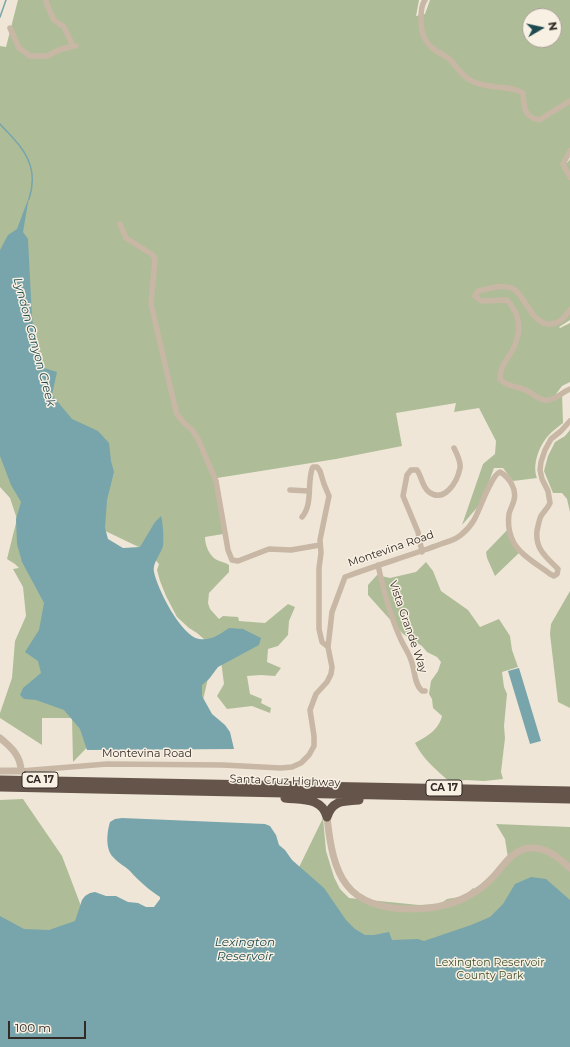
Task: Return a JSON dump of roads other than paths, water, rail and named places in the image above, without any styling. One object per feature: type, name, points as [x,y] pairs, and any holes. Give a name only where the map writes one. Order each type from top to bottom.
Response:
[{"type":"highway","name":"Santa Cruz Highway","points":[[0,780],[570,790]]},
{"type":"highway","name":"Santa Cruz Highway","points":[[0,787],[570,799]]},
{"type":"highway","points":[[215,791],[312,801],[322,806],[327,817]]},
{"type":"highway","points":[[327,817],[331,807],[338,803],[351,800],[405,796]]},
{"type":"street","points":[[10,28],[19,48],[30,56],[47,56],[59,50],[75,46],[64,27],[54,20],[46,0]]},
{"type":"street","points":[[425,0],[421,12],[424,39],[435,50],[449,58],[458,70],[470,80],[486,86],[517,89],[523,93],[526,113],[531,118],[539,120],[570,101]]},
{"type":"street","points":[[570,151],[563,164],[570,177]]},
{"type":"street","points":[[120,224],[126,238],[154,255],[155,260],[151,304],[177,414],[198,438],[216,481],[228,550],[232,560],[238,561],[269,549],[290,550],[320,544]]},
{"type":"street","points":[[570,310],[564,318],[554,325],[546,324],[537,320],[513,288],[503,287],[478,291],[475,296],[481,301],[507,300],[512,306],[517,318],[519,325],[518,336],[513,349],[500,371],[500,379],[504,384],[524,389],[536,397],[546,401],[555,398],[570,389]]},
{"type":"street","name":"Montevina Road","points":[[0,771],[21,771],[107,764],[281,768],[295,766],[306,758],[314,746],[310,710],[316,694],[327,682],[332,667],[328,647],[332,612],[345,577],[378,565],[422,552],[454,540],[463,534],[474,521],[483,504],[492,480],[497,473],[500,472],[507,478],[514,488],[514,500],[508,517],[514,543],[521,552],[552,575],[556,575],[558,569],[544,556],[537,540],[538,525],[541,516],[547,510],[550,503],[548,491],[542,479],[540,470],[545,450],[551,439],[570,421]]},
{"type":"street","points":[[422,552],[418,532],[403,496],[407,475],[411,470],[417,470],[426,490],[434,495],[441,495],[450,490],[457,478],[460,468],[454,448]]},
{"type":"street","points":[[302,516],[306,513],[309,503],[312,469],[313,467],[317,467],[320,471],[329,496],[320,544],[319,629],[322,642],[328,647]]},
{"type":"street","points":[[290,490],[309,491]]},
{"type":"street","name":"Vista Grande Way","points":[[378,565],[382,586],[399,636],[411,660],[420,689],[425,691]]},
{"type":"street","points":[[0,738],[17,755],[20,762],[21,771]]},
{"type":"street","points":[[327,817],[333,856],[344,882],[361,898],[382,906],[421,909],[440,907],[456,902],[481,888],[494,877],[511,857],[525,849],[533,848],[554,855],[570,868]]},
{"type":"water","points":[[29,197],[23,232],[28,239],[32,317],[36,349],[44,368],[57,372],[52,395],[72,419],[98,431],[109,443],[114,472],[107,500],[105,528],[108,539],[123,548],[140,547],[155,522],[161,516],[163,546],[155,562],[154,572],[165,599],[185,630],[192,636],[199,639],[211,638],[219,635],[229,628],[243,629],[261,638],[259,645],[218,667],[209,679],[202,685],[202,696],[212,714],[225,725],[230,732],[234,749],[87,750],[80,729],[64,710],[36,700],[24,699],[20,695],[23,688],[41,673],[38,661],[25,652],[39,630],[44,603],[22,562],[17,544],[16,519],[21,502],[11,485],[0,456],[0,250],[8,235],[17,229]]},
{"type":"water","points":[[519,668],[541,741],[530,744],[508,671]]},
{"type":"water","name":"Lexington Reservoir","points":[[122,818],[265,824],[270,826],[276,835],[279,845],[285,850],[292,860],[324,888],[346,920],[355,929],[365,935],[389,932],[392,940],[418,939],[424,941],[471,925],[490,917],[503,904],[515,884],[531,877],[546,879],[570,900],[570,1047],[0,1047],[0,916],[24,929],[49,930],[75,921],[82,900],[90,893],[95,892],[106,896],[116,896],[128,902],[138,903],[146,907],[154,907],[160,899],[160,897],[144,885],[110,854],[107,840],[110,822],[115,819]]},
{"type":"waterway","name":"Lyndon Canyon Creek","points":[[0,17],[6,0]]},
{"type":"waterway","name":"Lyndon Canyon Creek","points":[[0,124],[19,145],[28,159],[32,173],[29,199]]},
{"type":"park label","name":"Lexington Reservoir County Park","points":[[490,969]]}]
